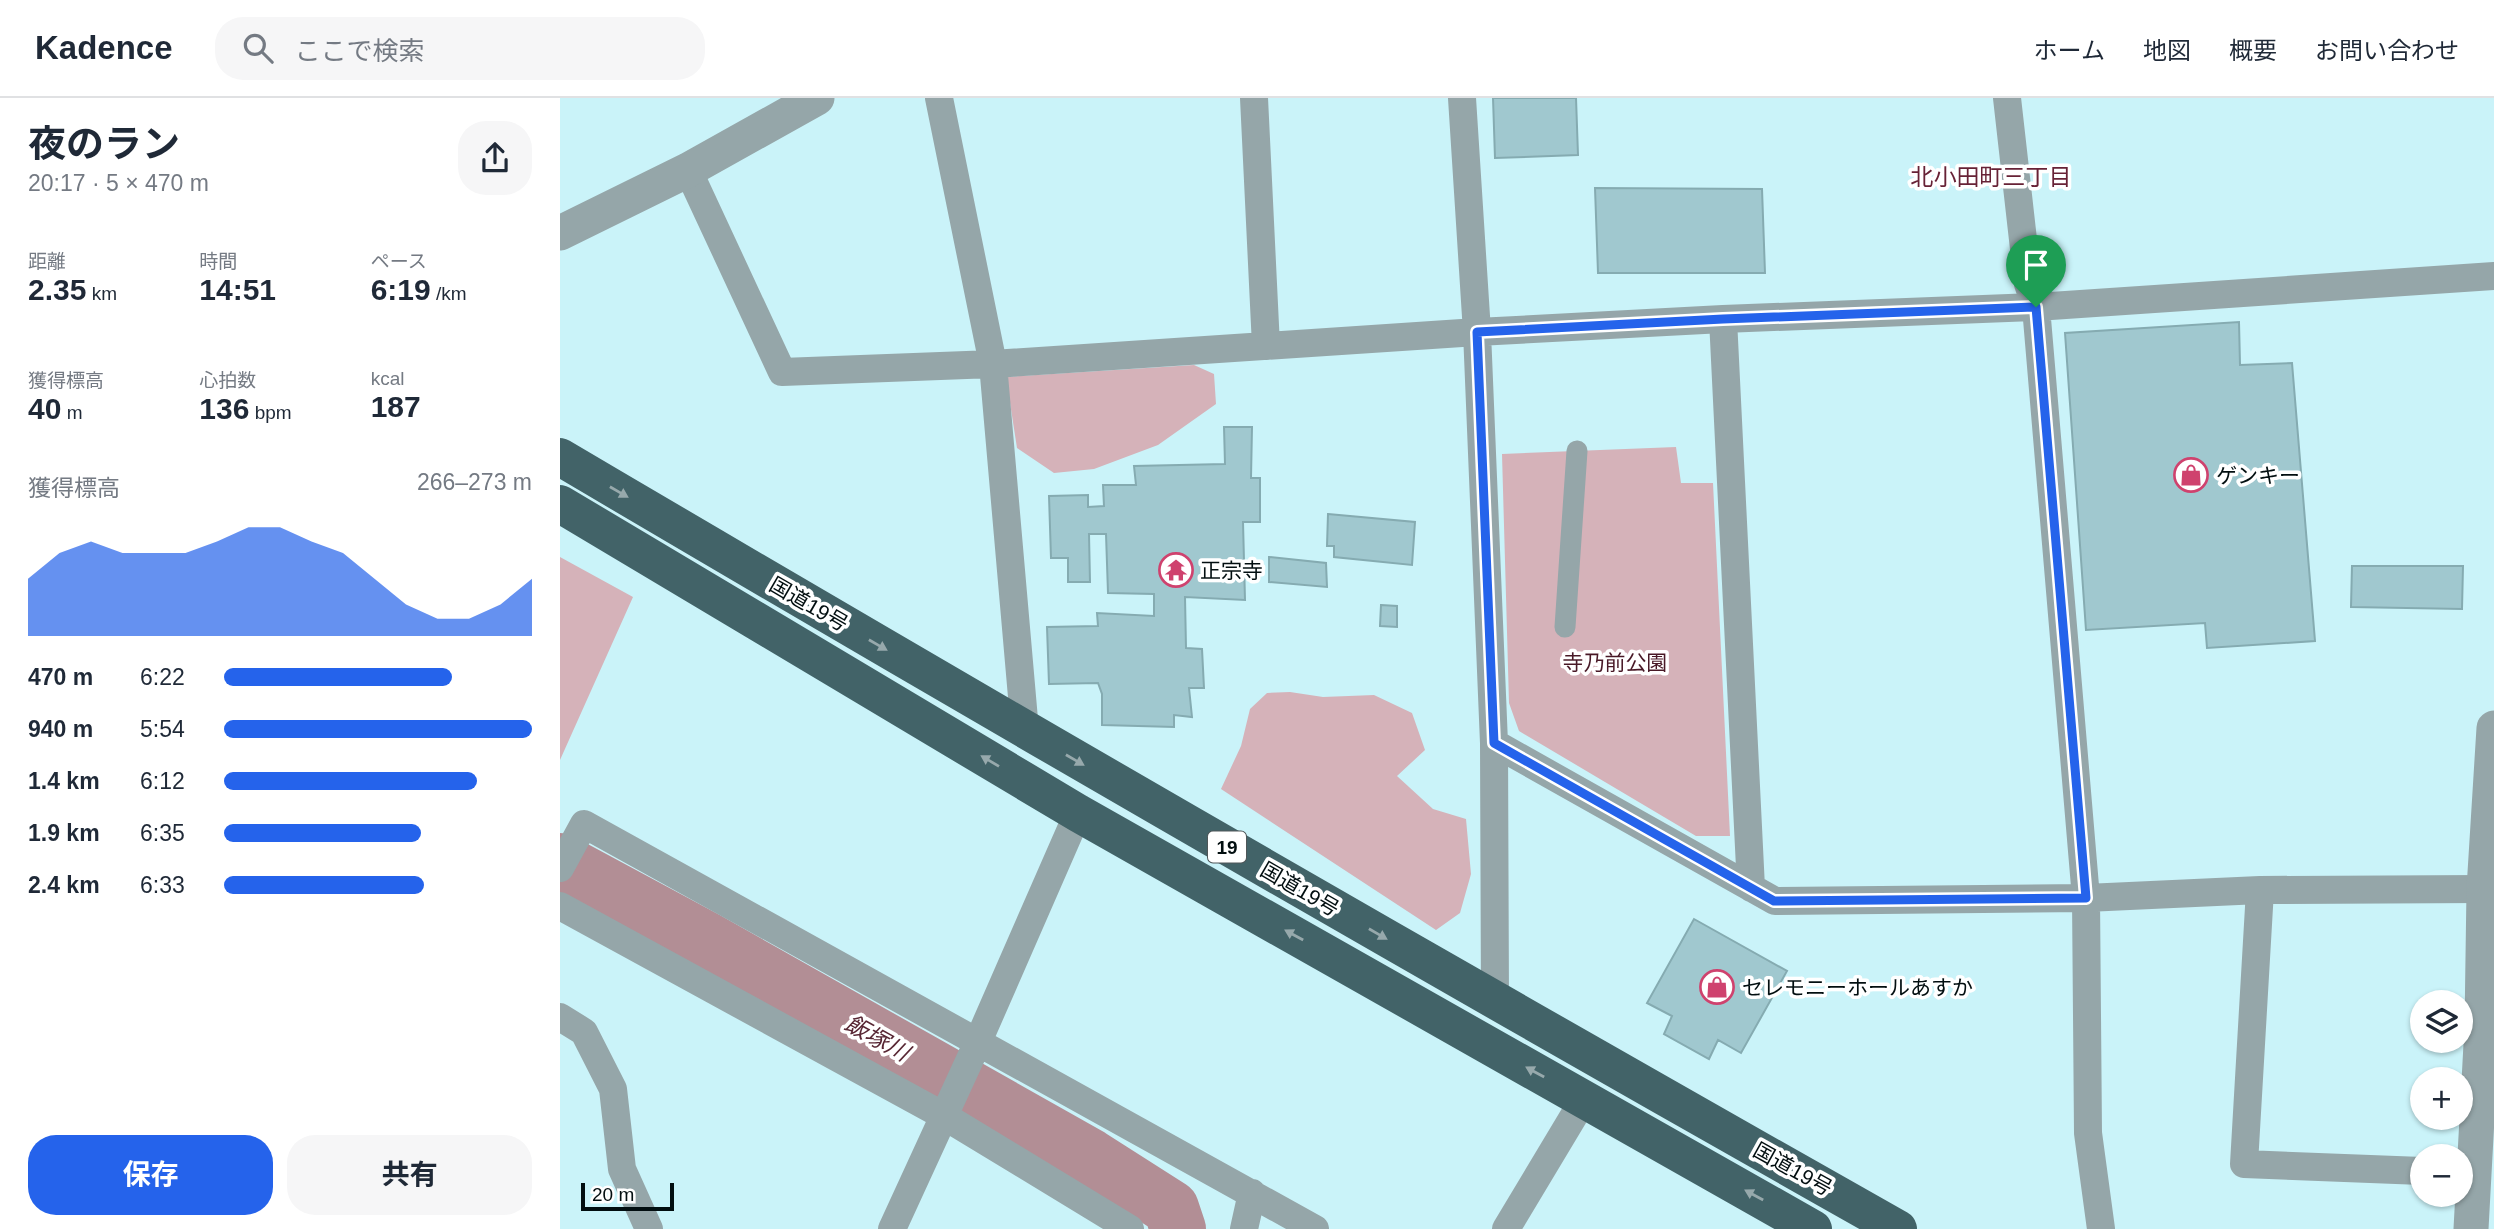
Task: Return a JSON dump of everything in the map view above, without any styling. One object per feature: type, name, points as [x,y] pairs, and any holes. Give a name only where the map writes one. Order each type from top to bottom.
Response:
[{"type":"highway","name":"国道19号","points":[[560,457],[1495,1002],[1898,1229]]},
{"type":"highway","name":"国道19号","points":[[560,504],[1078,813],[1814,1229]]},
{"type":"street","points":[[560,233],[688,170],[817,98]]},
{"type":"street","points":[[939,98],[993,364],[1026,731]]},
{"type":"street","points":[[1254,98],[1266,346]]},
{"type":"street","points":[[1462,98],[1477,332],[1494,743],[1495,1002]]},
{"type":"street","points":[[2007,98],[2028,284],[2036,307],[2086,898],[2088,1133],[2101,1229]]},
{"type":"street","points":[[688,170],[782,372],[993,364],[1477,332],[1723,319],[2036,307],[2494,276]]},
{"type":"street","points":[[1723,319],[1751,888]]},
{"type":"street","points":[[1565,627],[1577,451]]},
{"type":"street","points":[[2471,1144],[2488,1026],[2484,889],[2494,728]]},
{"type":"street","points":[[1494,743],[1774,901],[2086,898],[2260,890],[2484,889]]},
{"type":"street","points":[[892,1229],[1078,813]]},
{"type":"street","points":[[560,868],[584,824],[1315,1229]]},
{"type":"street","points":[[2260,890],[2244,1164],[2410,1171]]},
{"type":"street","points":[[560,906],[944,1116],[1130,1229]]},
{"type":"street","points":[[560,1017],[584,1032],[613,1089],[622,1169],[649,1229]]},
{"type":"street","points":[[1506,1229],[1584,1099]]},
{"type":"street","points":[[1244,1229],[1252,1193]]},
{"type":"street","points":[[2469,1207],[2471,1229]]},
{"type":"green space","points":[[1194,365],[1214,374],[1216,404],[1158,445],[1094,469],[1054,473],[1017,448],[1006,377]]},
{"type":"green space","name":"寺乃前公園","points":[[1676,447],[1681,483],[1713,483],[1730,836],[1696,836],[1519,731],[1509,703],[1502,454]]},
{"type":"green space","points":[[560,557],[633,597],[560,760]]},
{"type":"green space","points":[[1290,692],[1323,697],[1374,695],[1412,713],[1425,750],[1397,776],[1433,809],[1466,819],[1471,874],[1460,913],[1436,930],[1221,789],[1241,746],[1250,709],[1267,693]]},
{"type":"building","points":[[1493,98],[1576,98],[1578,155],[1495,158]]},
{"type":"building","points":[[1595,188],[1762,189],[1765,273],[1598,273]]},
{"type":"building","points":[[2239,322],[2240,365],[2292,363],[2315,641],[2207,648],[2205,623],[2086,630],[2065,333]]},
{"type":"building","name":"正宗寺","points":[[1224,427],[1252,427],[1251,478],[1260,478],[1260,522],[1243,522],[1245,600],[1185,597],[1186,648],[1202,649],[1204,688],[1189,688],[1192,717],[1174,715],[1174,727],[1102,725],[1102,694],[1098,683],[1049,684],[1047,627],[1098,626],[1097,613],[1154,616],[1154,594],[1108,593],[1106,534],[1089,534],[1090,582],[1068,582],[1068,558],[1051,558],[1049,496],[1088,495],[1088,507],[1104,506],[1103,485],[1136,485],[1134,466],[1225,464]]},
{"type":"building","points":[[1328,514],[1415,522],[1412,565],[1334,557],[1334,546],[1327,546]]},
{"type":"building","points":[[1269,557],[1326,563],[1327,587],[1269,582]]},
{"type":"building","points":[[2352,566],[2463,566],[2462,609],[2351,607]]},
{"type":"building","points":[[1381,605],[1397,606],[1397,627],[1380,626]]},
{"type":"building","name":"セレモニーホールあすか","points":[[1694,919],[1787,971],[1741,1053],[1718,1040],[1709,1059],[1664,1034],[1672,1016],[1647,1003]]},
{"type":"waterway","name":"飯塚川","points":[[560,861],[707,940],[1091,1157],[1171,1208],[1178,1229]]},
{"type":"place","name":"ゲンキー","points":[[2191,475]]},
{"type":"place","name":"正宗寺","points":[[1176,570]]},
{"type":"place","name":"セレモニーホールあすか","points":[[1717,987]]},
{"type":"district","name":"北小田町三丁目","points":[[1991,177]]},
{"type":"route","points":[[2036,307],[2086,898],[1774,901],[1494,743],[1477,332],[2036,307]]}]
